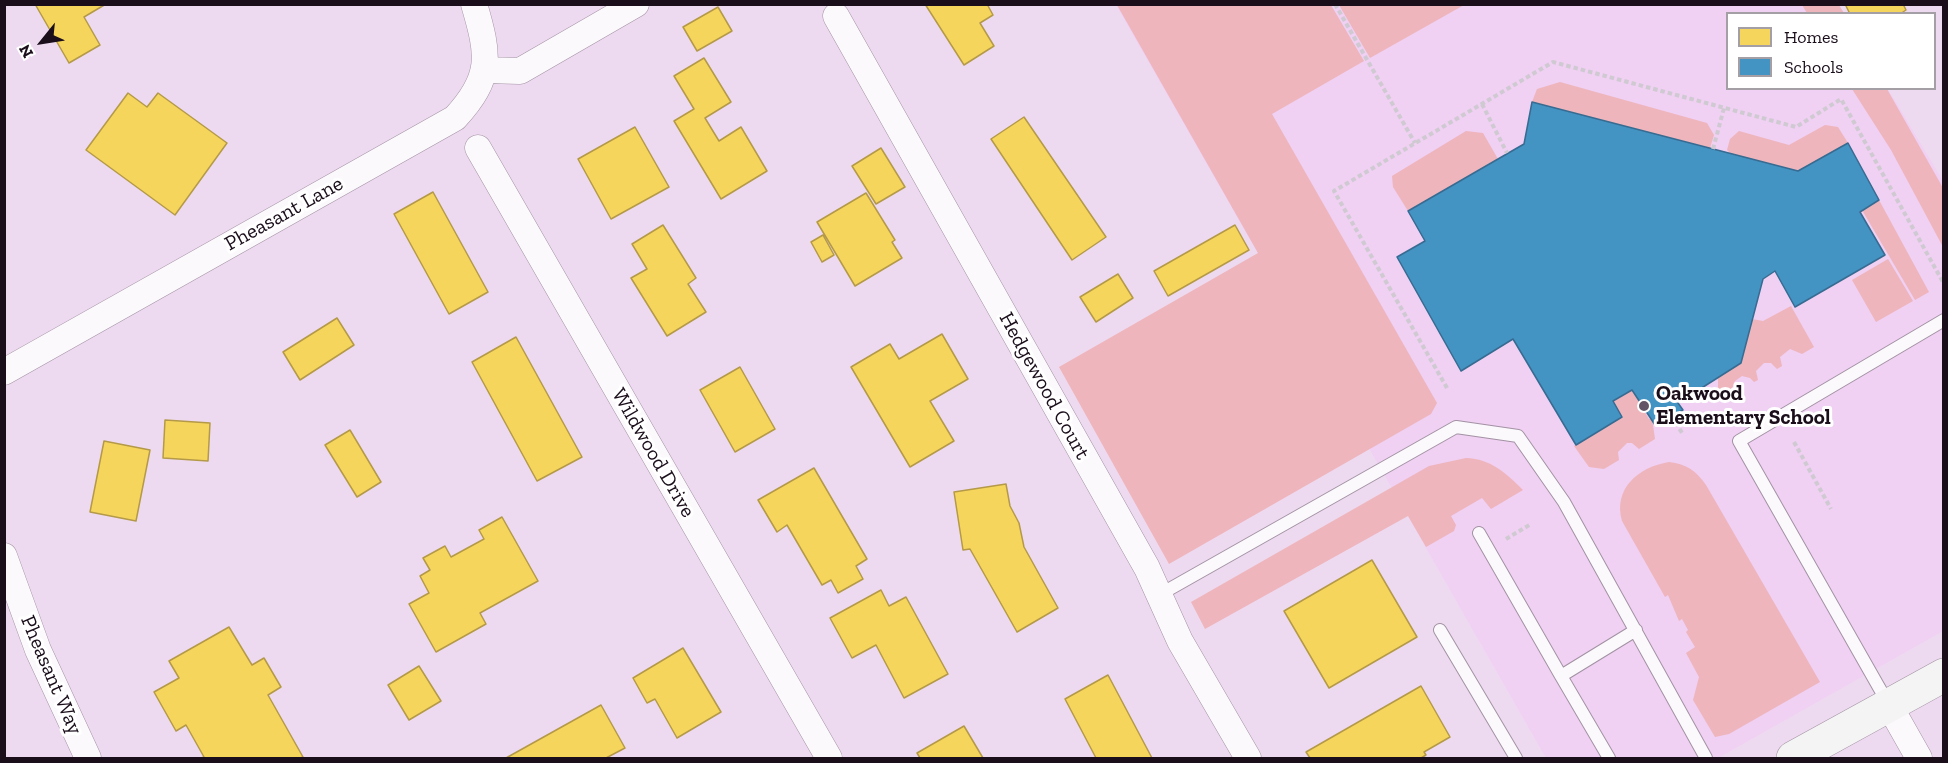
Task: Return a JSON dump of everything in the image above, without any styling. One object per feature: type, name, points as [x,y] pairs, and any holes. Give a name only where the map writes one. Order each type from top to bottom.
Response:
[{"type":"main road","points":[[1793,759],[1944,675]]},
{"type":"street","name":"Pheasant Lane","points":[[4,372],[455,118],[473,98],[485,70],[483,36],[474,4]]},
{"type":"street","points":[[485,70],[520,71],[636,4]]},
{"type":"street","name":"Hedgewood Court","points":[[836,16],[1159,595],[1180,641],[1248,759]]},
{"type":"street","name":"Wildwood Drive","points":[[478,148],[822,756]]},
{"type":"street","name":"Pheasant Way","points":[[4,556],[11,603],[88,759]]},
{"type":"street","points":[[1889,705],[1919,759]]},
{"type":"lane","points":[[1889,705],[1739,441],[1944,320]]},
{"type":"lane","points":[[1159,595],[1456,427],[1518,436],[1564,502],[1706,759]]},
{"type":"lane","points":[[1479,533],[1609,759]]},
{"type":"lane","points":[[1440,630],[1516,759]]},
{"type":"lane","points":[[1561,676],[1636,630]]},
{"type":"path","points":[[1335,4],[1415,143]]},
{"type":"path","points":[[1447,388],[1334,191],[1553,62],[1796,127],[1841,99],[1944,284]]},
{"type":"path","points":[[1482,104],[1507,153]]},
{"type":"path","points":[[1713,149],[1725,108]]},
{"type":"path","points":[[1672,416],[1682,433]]},
{"type":"path","points":[[1794,442],[1831,509]]},
{"type":"path","points":[[1489,550],[1531,524]]},
{"type":"shaded area","name":"Oakwood Elementary School","points":[[1116,5],[1838,5],[1842,12],[1726,12],[1726,90],[1889,90],[1943,181],[1943,631],[1718,758],[1546,758]]},
{"type":"shaded area","points":[[1117,5],[1331,5],[1364,61],[1272,114],[1437,403],[1431,414],[1169,564],[1059,367],[1258,253]]},
{"type":"shaded area","points":[[1339,5],[1464,5],[1370,58]]},
{"type":"shaded area","points":[[1802,5],[1839,5],[1843,12],[1806,12]]},
{"type":"shaded area","points":[[1560,82],[1707,123],[1714,135],[1710,148],[1532,102],[1537,89]]},
{"type":"shaded area","points":[[1853,90],[1888,90],[1943,188],[1943,247],[1891,150]]},
{"type":"shaded area","points":[[1825,125],[1838,127],[1848,143],[1798,171],[1731,154],[1727,150],[1730,139],[1739,131],[1789,145]]},
{"type":"shaded area","points":[[1466,131],[1483,133],[1498,159],[1408,211],[1393,187],[1392,176]]},
{"type":"shaded area","points":[[1879,200],[1929,292],[1915,300],[1862,210]]},
{"type":"shaded area","points":[[1888,259],[1913,301],[1876,322],[1852,280]]},
{"type":"shaded area","points":[[1791,306],[1814,347],[1802,354],[1790,349],[1780,357],[1782,366],[1777,369],[1771,363],[1764,363],[1756,371],[1758,380],[1754,382],[1742,376],[1735,381],[1732,389],[1726,392],[1718,391],[1718,378],[1741,363],[1752,319],[1763,321]]},
{"type":"shaded area","points":[[1632,390],[1649,419],[1652,418],[1655,439],[1639,449],[1632,443],[1627,443],[1618,452],[1619,460],[1604,469],[1589,467],[1574,446],[1621,417],[1613,401]]},
{"type":"shaded area","points":[[1466,458],[1491,464],[1523,490],[1491,509],[1482,498],[1451,516],[1456,525],[1454,531],[1426,547],[1408,516],[1205,629],[1191,602],[1429,466]]},
{"type":"shaded area","points":[[1669,462],[1681,464],[1690,469],[1706,485],[1820,682],[1729,734],[1715,737],[1693,700],[1699,677],[1686,653],[1695,647],[1686,632],[1688,630],[1682,619],[1679,621],[1668,595],[1665,597],[1622,521],[1621,499],[1630,481],[1647,469]]},
{"type":"building: Homes","points":[[35,4],[106,4],[84,17],[100,45],[69,63]]},
{"type":"building: Homes","points":[[925,4],[987,4],[993,15],[980,23],[994,46],[964,65]]},
{"type":"building: Homes","points":[[1845,4],[1903,4],[1906,10],[1903,12],[1849,12]]},
{"type":"building: Homes","points":[[718,7],[732,31],[697,51],[683,27]]},
{"type":"building: Homes","points":[[704,58],[731,102],[705,118],[719,141],[741,127],[767,171],[721,199],[674,121],[694,109],[674,76]]},
{"type":"building: Homes","points":[[128,93],[147,107],[158,93],[227,143],[175,215],[86,150]]},
{"type":"building: Homes","points":[[1024,117],[1106,237],[1072,260],[991,139]]},
{"type":"building: Homes","points":[[635,127],[669,187],[611,219],[578,159]]},
{"type":"building: Homes","points":[[881,148],[905,187],[876,204],[852,166]]},
{"type":"building: Homes","points":[[433,192],[488,292],[449,314],[394,214]]},
{"type":"building: Homes","points":[[866,193],[895,240],[892,242],[902,258],[855,286],[817,222]]},
{"type":"building: Homes","points":[[663,225],[696,278],[688,284],[706,312],[667,336],[631,278],[647,269],[632,244]]},
{"type":"building: Homes","points":[[1235,225],[1249,250],[1168,296],[1154,271]]},
{"type":"building: Homes","points":[[823,235],[834,255],[822,262],[811,242]]},
{"type":"building: Homes","points":[[1118,274],[1133,298],[1096,322],[1080,297]]},
{"type":"building: Homes","points":[[337,318],[354,345],[300,380],[283,352]]},
{"type":"building: Homes","points":[[942,334],[968,379],[930,401],[954,441],[910,467],[851,367],[890,344],[899,359]]},
{"type":"building: Homes","points":[[516,337],[582,457],[537,481],[472,362]]},
{"type":"building: Homes","points":[[740,367],[775,429],[735,452],[700,390]]},
{"type":"building: Homes","points":[[165,420],[210,423],[208,461],[163,458]]},
{"type":"building: Homes","points":[[350,430],[381,482],[357,497],[325,445]]},
{"type":"building: Homes","points":[[104,441],[150,450],[136,521],[90,512]]},
{"type":"building: Homes","points":[[814,468],[867,559],[856,566],[863,579],[838,593],[831,580],[822,585],[787,525],[777,532],[758,500]]},
{"type":"building: Homes","points":[[1006,484],[1010,506],[1019,523],[1024,547],[1058,608],[1017,632],[970,549],[963,550],[954,492]]},
{"type":"building: Homes","points":[[502,517],[538,581],[480,613],[486,624],[436,652],[409,604],[429,593],[420,576],[430,570],[423,558],[445,546],[451,557],[484,539],[479,530]]},
{"type":"building: Homes","points":[[1372,560],[1417,637],[1329,688],[1284,611]]},
{"type":"building: Homes","points":[[881,590],[889,606],[906,597],[948,674],[904,698],[876,645],[852,658],[830,618]]},
{"type":"building: Homes","points":[[229,627],[252,665],[264,658],[281,687],[268,695],[303,757],[201,758],[204,757],[186,725],[176,731],[154,692],[179,678],[169,661]]},
{"type":"building: Homes","points":[[683,648],[721,712],[677,738],[655,699],[647,703],[633,678]]},
{"type":"building: Homes","points":[[419,666],[441,701],[409,720],[388,685]]},
{"type":"building: Homes","points":[[1108,675],[1152,758],[1096,758],[1065,699]]},
{"type":"building: Homes","points":[[1421,686],[1450,737],[1424,752],[1426,755],[1421,758],[1310,758],[1306,752]]},
{"type":"building: Homes","points":[[601,705],[625,748],[606,758],[506,758]]},
{"type":"building: Homes","points":[[964,726],[983,758],[920,758],[917,753]]},
{"type":"building: Schools","points":[[1532,102],[1798,171],[1848,143],[1879,200],[1860,212],[1885,255],[1795,307],[1775,271],[1763,279],[1741,363],[1678,403],[1683,410],[1655,425],[1632,390],[1613,401],[1622,417],[1576,445],[1513,339],[1461,371],[1397,257],[1425,241],[1408,211],[1524,144]]},
{"type":"place","name":"Oakwood Elementary School","points":[[1644,406]]}]
